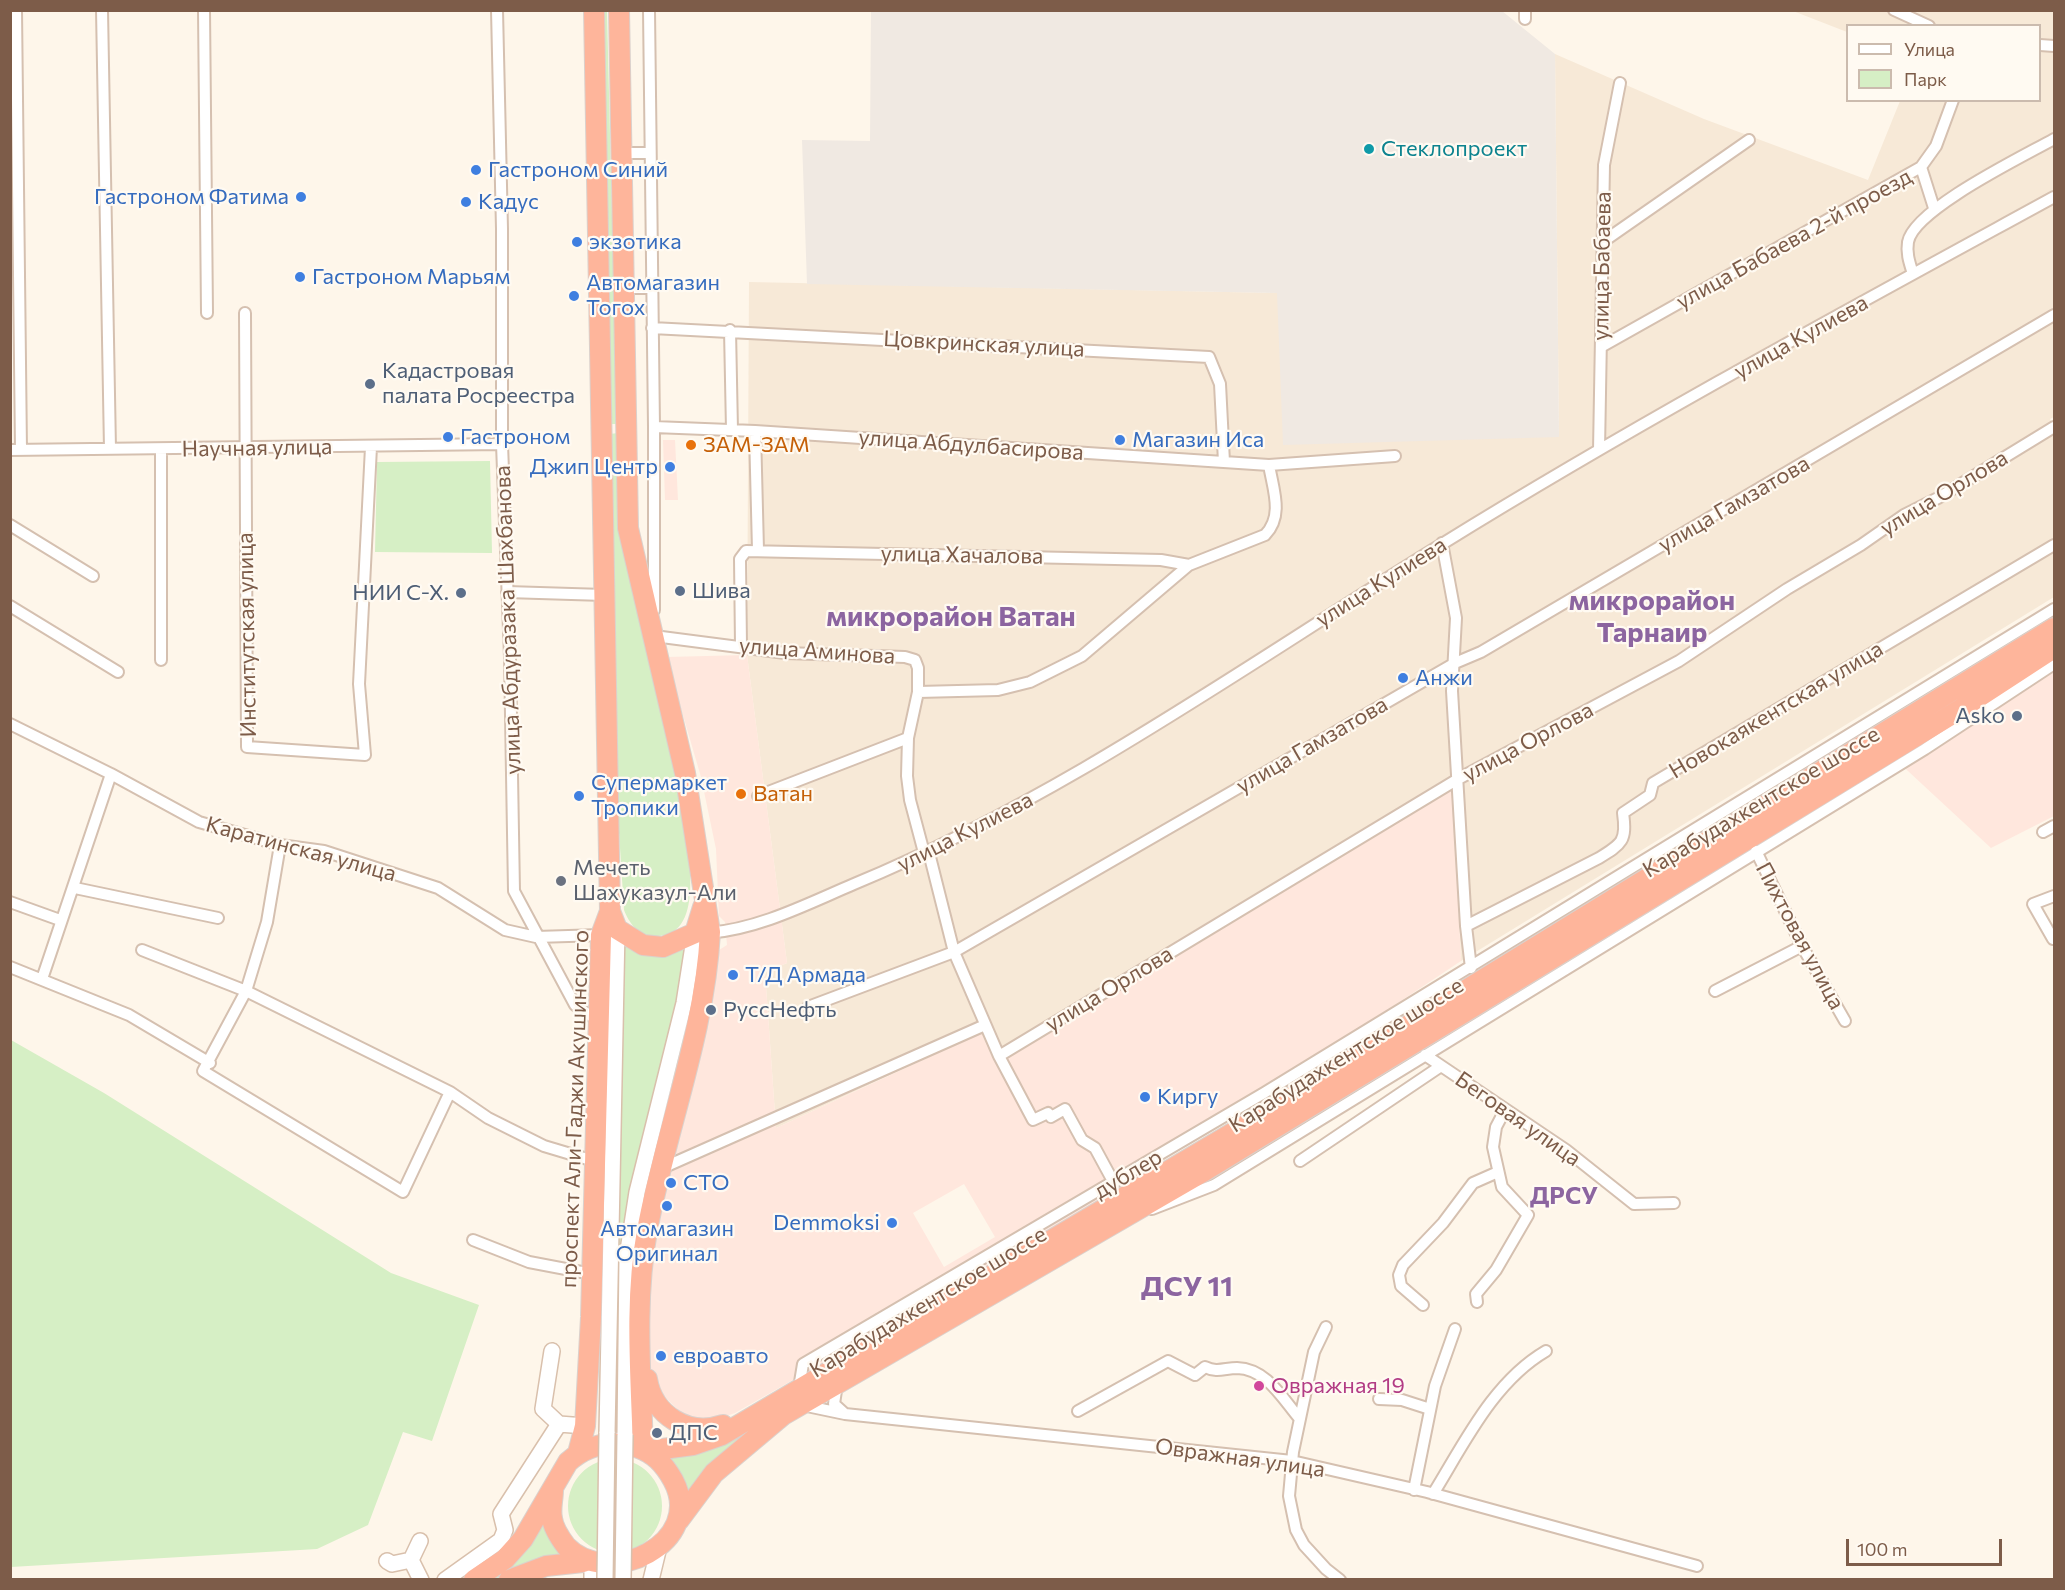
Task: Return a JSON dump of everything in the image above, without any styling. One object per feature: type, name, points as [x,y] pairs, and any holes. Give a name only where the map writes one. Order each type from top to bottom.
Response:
[{"type":"highway","name":"проспект Али-Гаджи Акушинского","points":[[578,1453],[585,1426],[592,1274],[598,1022],[610,925],[594,10]]},
{"type":"highway","points":[[619,10],[628,528],[685,773],[704,903],[703,933],[709,955],[697,1020],[646,1233],[642,1270],[640,1338],[645,1450],[661,1462],[674,1482],[680,1502],[678,1520]]},
{"type":"highway","points":[[601,435],[615,428],[627,434]]},
{"type":"highway","name":"Карабудахкентское шоссе","points":[[578,1453],[603,1444],[625,1444],[645,1450],[693,1445],[722,1435],[760,1412],[837,1384],[2055,628]]},
{"type":"highway","name":"Карабудахкентское шоссе","points":[[658,1551],[670,1537],[678,1520],[714,1473],[783,1415],[800,1396],[1118,1211],[1206,1170],[1415,1040],[1959,710],[2055,648]]},
{"type":"highway","points":[[610,925],[643,945],[663,947],[703,933]]},
{"type":"highway","points":[[640,1338],[649,1389],[657,1407],[670,1418],[701,1429],[715,1428],[760,1412]]},
{"type":"highway","points":[[474,1580],[506,1559],[523,1539],[558,1478],[578,1453]]},
{"type":"highway","points":[[553,1490],[552,1518],[558,1536],[572,1554],[593,1572]]},
{"type":"highway","points":[[509,1580],[546,1566],[593,1572],[628,1569],[643,1563],[658,1551]]},
{"type":"main road","points":[[593,1572],[607,1433],[610,925]]},
{"type":"main road","points":[[623,1580],[627,1257],[637,1191],[703,933]]},
{"type":"main road","points":[[552,1351],[543,1409],[559,1424],[585,1426]]},
{"type":"main road","points":[[445,1580],[501,1540],[505,1530],[501,1514],[559,1424]]},
{"type":"main road","points":[[411,1560],[420,1541]]},
{"type":"main road","points":[[651,1580],[658,1551]]},
{"type":"main road","points":[[387,1561],[392,1564],[411,1560]]},
{"type":"main road","points":[[411,1560],[421,1580]]},
{"type":"street","points":[[16,10],[16,450]]},
{"type":"street","points":[[102,10],[110,449]]},
{"type":"street","points":[[204,10],[207,313]]},
{"type":"street","name":"улица Абдуразака Шахбанова","points":[[497,10],[502,229],[502,444],[514,891],[536,937],[575,1005],[598,1022]]},
{"type":"street","points":[[649,10],[654,636]]},
{"type":"street","points":[[1894,10],[1925,24]]},
{"type":"street","name":"улица Бабаева","points":[[1599,450],[1604,165],[1620,83]]},
{"type":"street","name":"улица Бабаева 2-й проезд","points":[[1601,347],[1921,167],[1936,146],[1952,102]]},
{"type":"street","points":[[1913,274],[1908,257],[1908,241],[1916,226],[1934,208],[2055,138]]},
{"type":"street","points":[[1604,241],[1749,140]]},
{"type":"street","points":[[623,153],[650,153]]},
{"type":"street","points":[[1921,167],[1934,208]]},
{"type":"street","name":"улица Кулиева","points":[[703,933],[728,931],[776,917],[929,853],[1078,773],[1442,543],[1599,450],[2055,197]]},
{"type":"street","points":[[624,288],[652,288]]},
{"type":"street","name":"Институтская улица","points":[[245,313],[247,747],[365,755],[359,684],[370,447]]},
{"type":"street","name":"улица Гамзатова","points":[[808,1007],[954,952],[1455,663],[1481,652],[2055,315]]},
{"type":"street","name":"Цовкринская улица","points":[[652,328],[730,330],[1209,357],[1220,384],[1224,462]]},
{"type":"street","points":[[730,330],[732,430]]},
{"type":"street","name":"улица Абдулбасирова","points":[[654,427],[755,431],[1269,465],[1395,456]]},
{"type":"street","name":"улица Орлова","points":[[999,1056],[1458,779],[1678,661],[1787,589],[1861,545],[1904,515],[1938,498],[2055,427]]},
{"type":"street","points":[[755,431],[758,550]]},
{"type":"street","name":"Научная улица","points":[[16,450],[502,444]]},
{"type":"street","points":[[161,449],[161,660]]},
{"type":"street","name":"улица Аминова","points":[[654,636],[785,653],[905,657],[915,660],[918,668],[918,692],[998,690],[1030,682],[1082,656],[1188,565],[1265,535],[1274,526],[1277,513],[1269,465]]},
{"type":"street","points":[[10,525],[93,576]]},
{"type":"street","points":[[1442,543],[1456,618],[1452,691],[1466,926],[1471,968]]},
{"type":"street","name":"Новокаякентская улица","points":[[1466,926],[1619,846],[1626,833],[1623,813],[1650,795],[1653,783],[2055,545]]},
{"type":"street","name":"улица Хачалова","points":[[741,646],[740,559],[746,551],[1161,560],[1188,565]]},
{"type":"street","points":[[507,592],[604,596]]},
{"type":"street","points":[[10,606],[118,672]]},
{"type":"street","name":"дублер","points":[[800,1396],[803,1364],[1114,1183],[1471,968],[2055,609]]},
{"type":"street","points":[[918,692],[908,738],[910,800],[923,849],[929,853],[954,952],[999,1056],[1033,1120],[1048,1113],[1051,1118],[1065,1109],[1082,1140],[1095,1148],[1114,1183],[1118,1211],[1157,1208],[1214,1185],[1925,749],[2055,664]]},
{"type":"street","name":"Каратинская улица","points":[[10,724],[111,774],[199,822],[280,845],[324,851],[438,888],[505,930],[536,937],[610,925]]},
{"type":"street","points":[[758,796],[908,738]]},
{"type":"street","points":[[42,979],[60,920],[75,888],[111,774]]},
{"type":"street","points":[[2043,832],[2055,826]]},
{"type":"street","points":[[280,845],[267,922],[246,991],[210,1063],[203,1071],[403,1192],[450,1092]]},
{"type":"street","name":"Пихтовая улица","points":[[1756,851],[1802,946],[1845,1021]]},
{"type":"street","points":[[75,888],[218,918]]},
{"type":"street","points":[[2053,939],[2032,904],[2055,896]]},
{"type":"street","points":[[10,902],[60,920]]},
{"type":"street","points":[[1715,991],[1802,946]]},
{"type":"street","points":[[142,950],[246,991],[450,1092],[488,1118],[544,1146],[594,1161]]},
{"type":"street","points":[[10,967],[129,1016],[210,1063]]},
{"type":"street","points":[[660,1169],[985,1024]]},
{"type":"street","name":"Беговая улица","points":[[1425,1055],[1566,1150],[1634,1204],[1674,1203]]},
{"type":"street","points":[[1300,1161],[1441,1066]]},
{"type":"street","points":[[1477,1302],[1476,1294],[1496,1270],[1528,1215],[1502,1187],[1498,1172],[1493,1147],[1496,1127],[1505,1110]]},
{"type":"street","points":[[1423,1305],[1401,1286],[1399,1275],[1403,1265],[1443,1223],[1473,1183],[1498,1172]]},
{"type":"street","points":[[473,1239],[529,1262],[592,1274]]},
{"type":"street","points":[[1326,1327],[1314,1352],[1293,1457],[1289,1496],[1296,1530],[1316,1558],[1340,1580]]},
{"type":"street","points":[[1414,1490],[1435,1386],[1455,1329]]},
{"type":"street","points":[[1433,1494],[1488,1404],[1532,1359],[1546,1351]]},
{"type":"street","points":[[1078,1412],[1168,1361],[1195,1375],[1205,1367],[1214,1371],[1237,1368],[1261,1373],[1300,1419]]},
{"type":"street","points":[[837,1384],[834,1404],[844,1414]]},
{"type":"street","name":"Овражная улица","points":[[800,1396],[844,1414],[1293,1457],[1697,1566]]},
{"type":"street","points":[[1379,1399],[1402,1400],[1430,1409]]},
{"type":"shaded area","points":[[871,11],[1502,11],[1555,54],[1559,437],[1283,445],[1277,293],[807,284],[802,140],[870,141]]},
{"type":"shaded area","points":[[1793,11],[2054,11],[2054,417],[2050,419],[2054,426],[2054,597],[1461,961],[1453,788],[992,1056],[980,1033],[776,1128],[765,972],[787,963],[747,655],[749,282],[1277,293],[1559,437],[1555,54],[1704,119],[1868,180],[1900,102],[2041,102],[2041,24],[1846,24],[1846,32]]},
{"type":"shaded area","name":"Джип Центр","points":[[663,440],[675,440],[678,500],[665,500]]},
{"type":"shaded area","points":[[747,655],[787,963],[765,972],[776,1128],[981,1033],[992,1056],[1453,788],[1461,961],[1060,1228],[735,1413],[718,1419],[702,1420],[681,1413],[657,1389],[649,1362],[649,1252],[716,952],[727,945],[725,922],[719,916],[716,849],[701,777],[666,657]],"holes":[[[964,1184],[995,1237],[944,1267],[913,1213]]]},
{"type":"shaded area","points":[[2054,662],[2054,816],[1991,848],[1895,759]]},
{"type":"green space","points":[[602,11],[607,11],[617,424],[610,424]]},
{"type":"green space","points":[[618,433],[690,865],[688,906],[682,922],[671,933],[653,936],[635,928],[624,910],[618,817],[610,434]]},
{"type":"green space","points":[[490,461],[492,553],[375,552],[377,462]]},
{"type":"green space","points":[[625,944],[687,945],[678,1005],[620,1268],[617,1433],[614,1433],[615,1271]]},
{"type":"green space","points":[[11,1040],[104,1093],[391,1273],[479,1305],[432,1441],[403,1432],[368,1525],[317,1549],[11,1567]]},
{"type":"green space","points":[[775,1408],[687,1499],[663,1454]]},
{"type":"green space","points":[[606,1459],[624,1459],[649,1472],[659,1488],[662,1506],[659,1524],[649,1540],[624,1553],[606,1553],[581,1540],[568,1515],[568,1497],[581,1472]]},
{"type":"green space","points":[[544,1517],[555,1547],[565,1557],[506,1573],[496,1579],[486,1580]]},
{"type":"place","name":"Стеклопроект","points":[[1369,149]]},
{"type":"place","name":"Гастроном Синий","points":[[476,170]]},
{"type":"place","name":"Гастроном Фатима","points":[[301,197]]},
{"type":"place","name":"Кадус","points":[[466,202]]},
{"type":"place","name":"экзотика","points":[[577,242]]},
{"type":"place","name":"Гастроном Марьям","points":[[300,277]]},
{"type":"place","name":"Автомагазин Тогох","points":[[574,296]]},
{"type":"place","name":"Кадастровая палата Росреестра","points":[[370,384]]},
{"type":"place","name":"Гастроном","points":[[448,437]]},
{"type":"place","name":"Магазин Иса","points":[[1120,440]]},
{"type":"place","name":"ЗАМ-ЗАМ","points":[[691,445]]},
{"type":"place","name":"Джип Центр","points":[[670,467]]},
{"type":"place","name":"Шива","points":[[680,591]]},
{"type":"place","name":"НИИ С-Х.","points":[[461,593]]},
{"type":"place","name":"Анжи","points":[[1403,678]]},
{"type":"place","name":"Asko","points":[[2017,716]]},
{"type":"place","name":"Ватан","points":[[741,794]]},
{"type":"place","name":"Супермаркет Тропики","points":[[579,796]]},
{"type":"place","name":"Мечеть Шахуказул-Али","points":[[561,881]]},
{"type":"place","name":"Т/Д Армада","points":[[733,975]]},
{"type":"place","name":"РуссНефть","points":[[711,1010]]},
{"type":"place","name":"Киргу","points":[[1145,1097]]},
{"type":"place","name":"СТО","points":[[671,1183]]},
{"type":"place","name":"Автомагазин Оригинал","points":[[667,1206]]},
{"type":"place","name":"Demmoksi","points":[[892,1223]]},
{"type":"place","name":"евроавто","points":[[661,1356]]},
{"type":"place","name":"Овражная 19","points":[[1259,1386]]},
{"type":"place","name":"ДПС","points":[[657,1433]]},
{"type":"district","name":"микрорайон Ватан","points":[[951,617]]},
{"type":"district","name":"микрорайон Тарнаир","points":[[1652,617]]},
{"type":"district","name":"ДРСУ","points":[[1564,1196]]},
{"type":"district","name":"ДСУ 11","points":[[1187,1287]]}]
